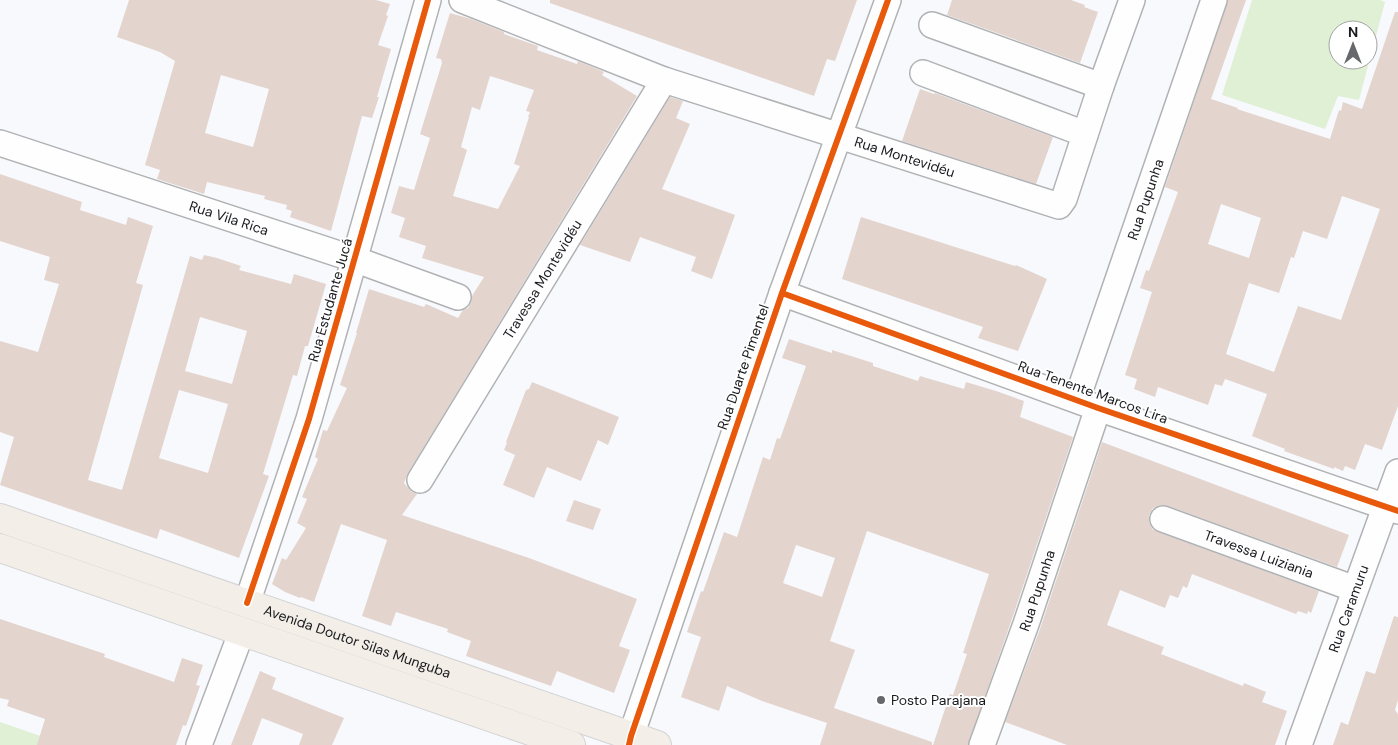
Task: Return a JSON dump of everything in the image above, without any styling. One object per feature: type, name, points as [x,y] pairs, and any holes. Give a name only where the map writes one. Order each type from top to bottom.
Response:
[{"type":"main road","name":"Avenida Doutor Silas Munguba","points":[[0,518],[247,603],[630,740],[657,745]]},
{"type":"main road","name":"Avenida Doutor Silas Munguba","points":[[0,548],[242,631],[528,738],[571,745]]},
{"type":"street","name":"Rua Estudante Jucá","points":[[247,603],[309,419],[428,0]]},
{"type":"street","name":"Rua Montevidéu","points":[[462,0],[664,80],[1059,206],[1064,199],[1101,86],[1132,0]]},
{"type":"street","name":"Rua Duarte Pimentel","points":[[630,740],[782,293],[888,0]]},
{"type":"street","name":"Rua Pupunha","points":[[982,745],[1026,624],[1088,403],[1214,0]]},
{"type":"street","points":[[932,25],[1101,86]]},
{"type":"street","points":[[923,72],[1085,134]]},
{"type":"street","name":"Travessa Montevidéu","points":[[420,480],[664,80]]},
{"type":"street","name":"Rua Vila Rica","points":[[0,143],[354,259],[458,297]]},
{"type":"street","name":"Rua Tenente Marcos Lira","points":[[782,293],[1088,403],[1392,509]]},
{"type":"street","name":"Rua Caramuru","points":[[1300,745],[1355,589],[1392,509],[1398,472]]},
{"type":"street","name":"Travessa Luiziania","points":[[1163,519],[1355,589]]},
{"type":"street","points":[[200,745],[242,631]]},
{"type":"green space","points":[[1252,0],[1380,0],[1385,2],[1378,28],[1378,20],[1328,20],[1328,70],[1367,70],[1359,100],[1338,96],[1325,129],[1222,95]]},
{"type":"green space","points":[[0,722],[49,739],[47,745],[0,745]]},
{"type":"building","points":[[129,0],[376,0],[390,4],[378,45],[391,49],[377,97],[379,97],[372,118],[362,116],[331,231],[290,217],[292,211],[286,209],[287,205],[264,199],[265,196],[207,182],[204,194],[157,179],[160,170],[145,165],[175,61],[160,52],[117,37]],"holes":[[[221,75],[269,89],[253,147],[205,133]]]},
{"type":"building","points":[[550,0],[857,0],[835,61],[827,59],[814,96],[550,3]]},
{"type":"building","points":[[952,0],[1071,0],[1098,12],[1080,63],[947,15]]},
{"type":"building","points":[[1228,0],[1246,0],[1211,99],[1330,139],[1343,102],[1362,109],[1375,70],[1378,70],[1378,62],[1395,12],[1398,12],[1398,406],[1382,450],[1365,444],[1355,470],[1345,466],[1343,471],[1334,467],[1334,469],[1284,451],[1285,449],[1252,436],[1267,394],[1225,379],[1222,386],[1215,384],[1208,405],[1158,387],[1155,397],[1134,389],[1137,379],[1125,375],[1152,292],[1140,288],[1146,270],[1149,271],[1178,192],[1165,187]],"holes":[[[1342,196],[1380,209],[1341,320],[1298,306],[1274,372],[1226,354],[1249,283],[1279,293],[1291,257],[1294,258],[1303,231],[1327,239]],[[1221,204],[1261,218],[1249,258],[1208,244]]]},
{"type":"building","points":[[450,13],[471,19],[504,32],[504,34],[538,46],[537,50],[577,64],[578,61],[604,72],[602,75],[637,96],[408,473],[404,483],[412,492],[417,494],[402,515],[529,558],[637,599],[619,646],[630,650],[614,693],[557,671],[551,686],[466,656],[471,641],[447,632],[448,629],[396,612],[391,626],[362,616],[387,540],[341,524],[314,602],[285,592],[272,584],[282,558],[286,560],[306,528],[297,523],[307,499],[302,497],[318,459],[315,457],[323,430],[327,431],[347,388],[340,385],[369,289],[424,307],[426,304],[458,318],[463,310],[468,308],[472,296],[484,277],[422,258],[426,246],[399,237],[405,218],[391,213],[399,186],[414,190],[430,138],[420,134],[442,63],[441,59],[436,58]],"holes":[[[490,76],[534,90],[526,111],[530,112],[529,117],[514,164],[520,166],[498,209],[453,196],[467,150],[461,147],[472,107],[480,110]]]},
{"type":"building","points":[[920,89],[1053,137],[1036,184],[902,141]]},
{"type":"building","points":[[670,97],[683,101],[676,118],[690,124],[662,189],[735,215],[712,279],[691,271],[696,257],[640,237],[630,262],[580,245]]},
{"type":"building","points":[[0,174],[82,202],[80,210],[126,225],[128,217],[153,226],[136,283],[143,285],[88,480],[122,490],[190,256],[202,260],[204,255],[217,258],[241,266],[239,270],[291,284],[294,274],[326,284],[308,346],[305,346],[297,376],[293,375],[263,474],[269,476],[239,558],[160,529],[157,539],[0,485],[14,437],[0,432],[0,341],[38,352],[59,284],[44,280],[50,257],[0,241]],"holes":[[[200,317],[247,331],[232,384],[185,371]],[[179,390],[228,404],[208,473],[159,458]]]},
{"type":"building","points":[[861,217],[1016,265],[1047,279],[1018,351],[978,338],[983,327],[842,279]]},
{"type":"building","points":[[789,339],[832,353],[832,350],[873,363],[873,366],[918,381],[920,376],[964,389],[966,382],[1024,401],[1020,417],[1073,437],[968,745],[933,745],[950,694],[953,695],[967,654],[963,653],[989,574],[867,531],[830,641],[855,650],[834,708],[932,742],[932,745],[820,745],[827,723],[762,701],[727,686],[719,711],[681,697],[701,637],[687,632],[701,591],[703,592],[724,532],[737,537],[763,457],[770,460],[777,438],[780,439],[806,366],[782,358]],"holes":[[[796,545],[835,558],[822,597],[783,583]]]},
{"type":"building","points":[[532,382],[619,417],[608,445],[598,440],[581,481],[547,467],[534,498],[503,485],[515,455],[504,450],[506,442],[526,390],[529,389]]},
{"type":"building","points":[[1102,442],[1349,535],[1337,567],[1168,506],[1160,505],[1153,508],[1149,515],[1152,529],[1319,591],[1311,613],[1308,611],[1307,614],[1298,611],[1296,614],[1192,574],[1187,588],[1183,586],[1178,598],[1170,595],[1165,608],[1120,590],[1107,625],[1164,647],[1161,654],[1243,686],[1244,683],[1266,692],[1262,702],[1287,711],[1275,745],[1067,745],[1005,722],[1040,629]]},
{"type":"building","points":[[574,500],[601,509],[593,530],[566,521]]},
{"type":"building","points":[[1394,616],[1398,617],[1398,700],[1395,710],[1398,714],[1398,745],[1333,745],[1341,722],[1348,725],[1366,671],[1375,674]]},
{"type":"building","points":[[0,619],[105,654],[104,657],[174,682],[182,658],[203,665],[196,685],[200,686],[186,726],[183,725],[176,745],[37,745],[45,719],[7,706],[9,700],[0,698]]},
{"type":"building","points":[[260,671],[276,678],[272,689],[344,718],[332,745],[299,745],[303,734],[262,718],[252,745],[231,745]]},
{"type":"cycle path","points":[[247,603],[309,419],[428,0]]},
{"type":"cycle path","points":[[629,745],[782,293],[888,0]]},
{"type":"cycle path","points":[[782,293],[1098,408],[1398,511]]},
{"type":"place","name":"Posto Parajana","points":[[881,700]]}]
